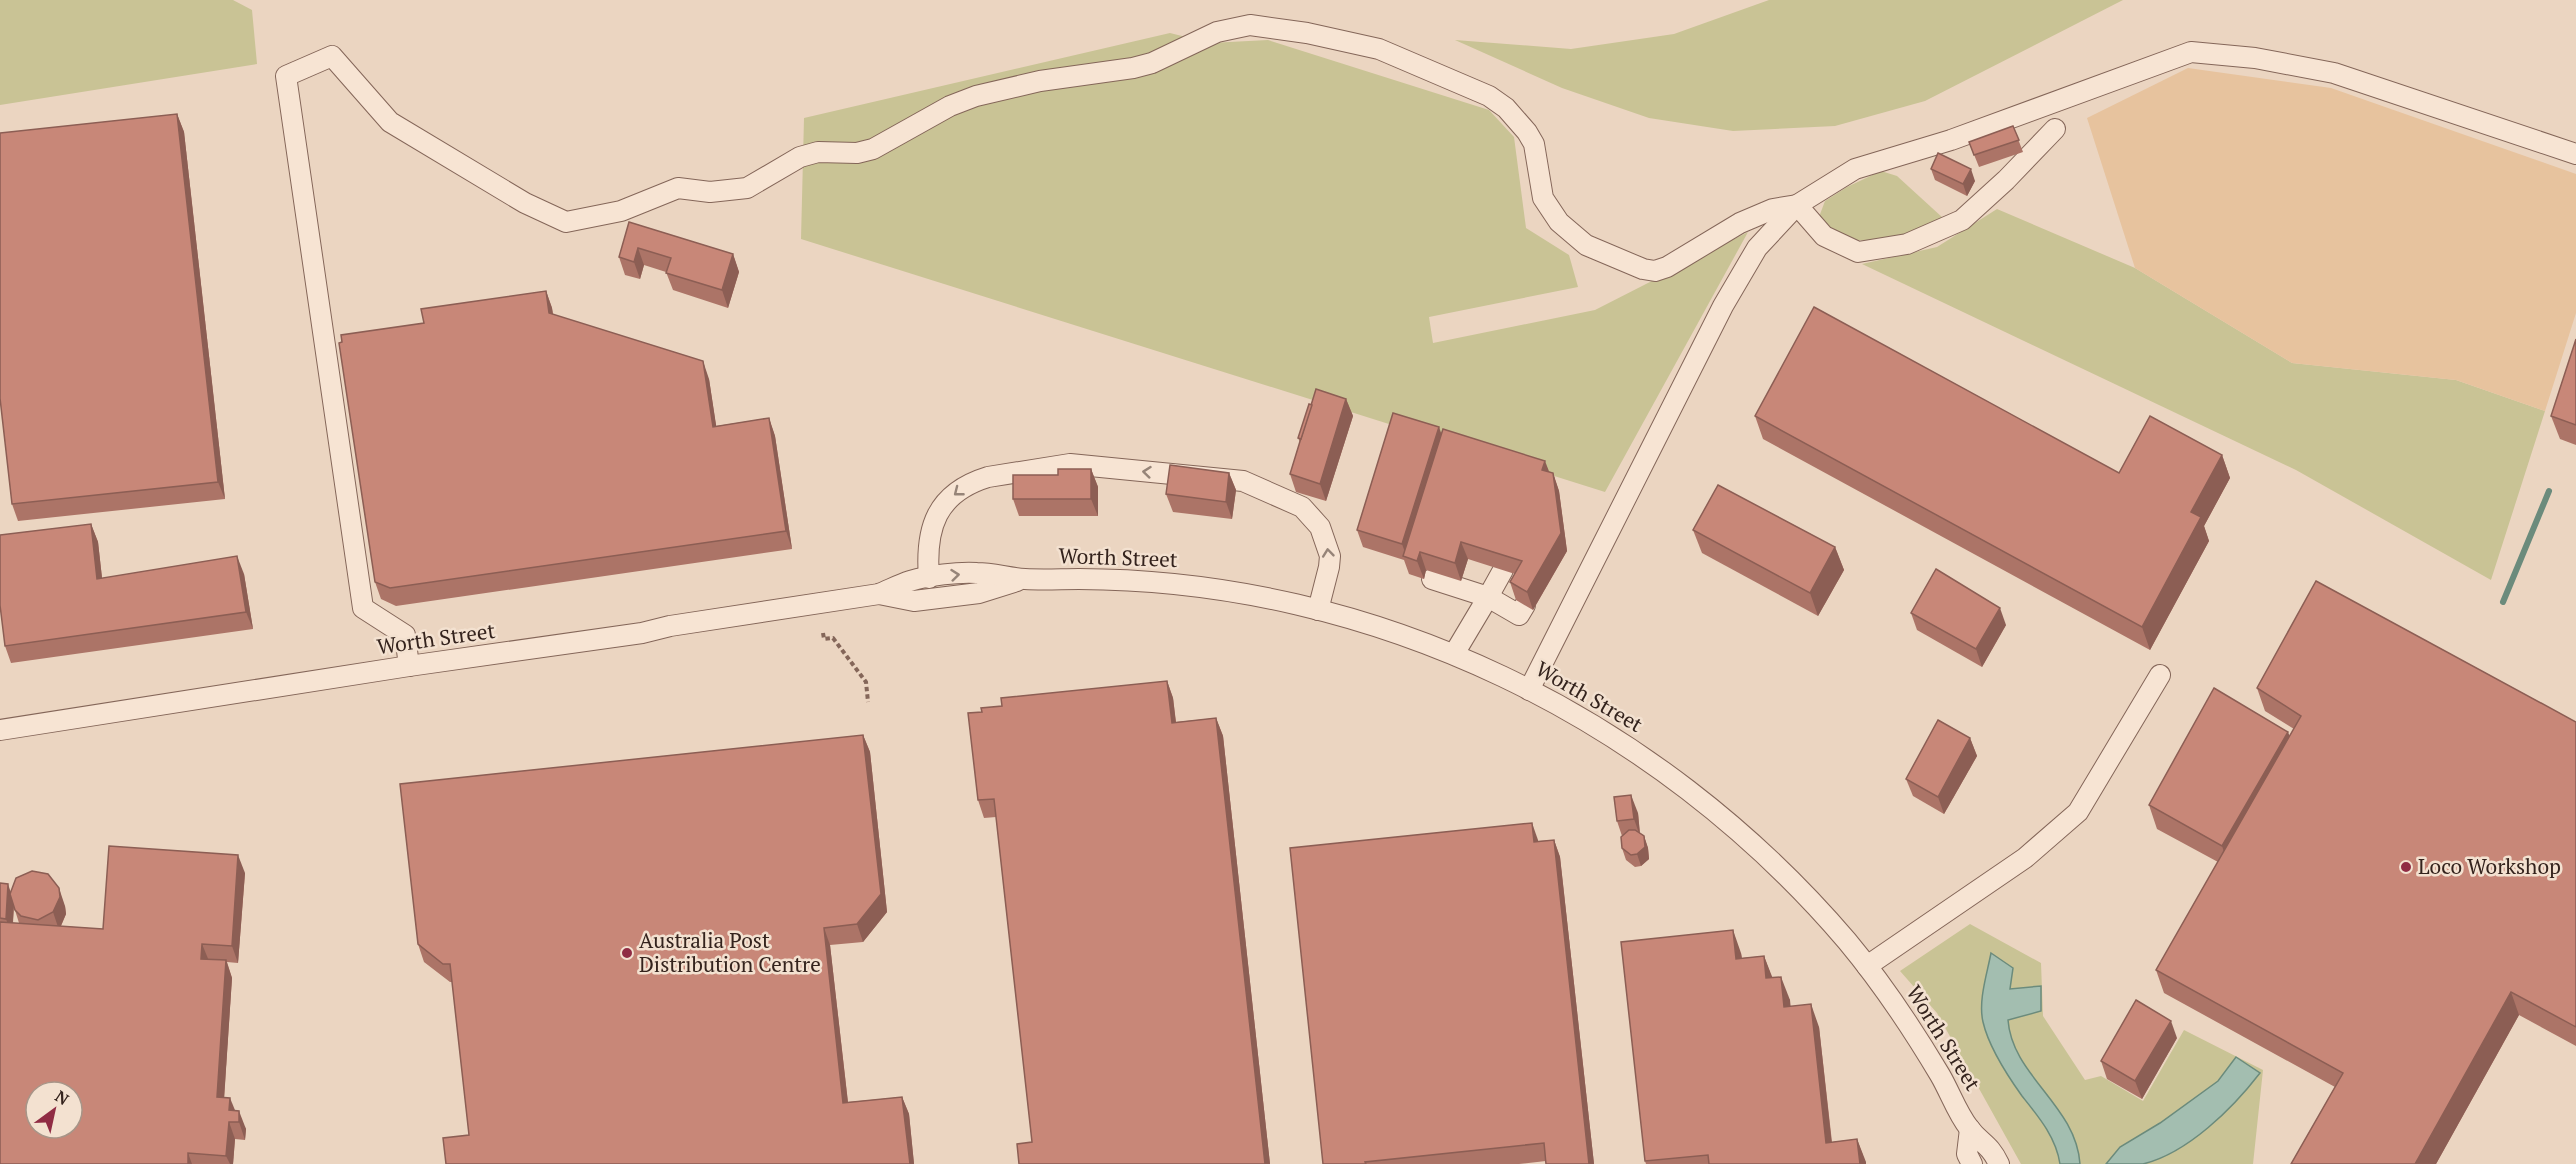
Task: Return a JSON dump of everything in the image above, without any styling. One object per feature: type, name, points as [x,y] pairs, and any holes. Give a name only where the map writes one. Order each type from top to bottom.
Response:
[{"type":"street","points":[[409,666],[405,635],[363,608],[286,76],[332,56],[390,122],[525,203],[566,222],[621,211],[678,188],[710,192],[747,188],[801,157],[818,152],[856,153],[873,149],[950,106],[976,96],[1040,81],[1133,69],[1152,63],[1217,32],[1250,25],[1307,33],[1379,49],[1489,96],[1506,108],[1527,132],[1533,144],[1543,198],[1559,222],[1586,245],[1643,269],[1655,270],[1667,267],[1740,223],[1773,208],[1797,205]]},
{"type":"street","points":[[1529,690],[1723,306],[1757,248],[1797,205],[1855,169],[1952,140],[2191,52],[2255,58],[2334,73],[2576,154]]},
{"type":"street","points":[[1797,205],[1824,236],[1858,252],[1907,244],[1962,220],[2006,180],[2055,129]]},
{"type":"street","points":[[929,578],[927,553],[931,528],[944,504],[953,495],[975,480],[1070,464],[1243,481],[1302,507],[1320,527],[1330,556],[1318,610]]},
{"type":"street","points":[[1454,654],[1503,570]]},
{"type":"street","name":"Worth Street","points":[[0,730],[409,666],[642,633],[670,626],[879,594],[911,581],[929,578],[977,573],[1025,579],[1114,579],[1236,591],[1318,610],[1454,654],[1529,690],[1621,741],[1687,788],[1766,854],[1867,966],[1914,1033],[1970,1129],[1992,1148],[2000,1164]]},
{"type":"street","name":"Worth Street","points":[[879,594],[914,601],[979,593],[1025,579]]},
{"type":"street","points":[[1432,579],[1488,597],[1519,615],[1525,605]]},
{"type":"street","points":[[1867,966],[2025,858],[2078,812],[2160,675]]},
{"type":"street","points":[[1970,1129],[1967,1154],[1972,1164]]},
{"type":"path","points":[[823,633],[824,639],[833,638],[866,682],[868,702]]},
{"type":"shaded area","points":[[0,0],[233,0],[252,10],[257,64],[0,105]]},
{"type":"shaded area","points":[[1769,0],[2123,0],[1925,101],[1835,126],[1733,131],[1649,118],[1562,88],[1455,40],[1571,49],[1674,34]]},
{"type":"shaded area","points":[[1170,33],[1210,43],[1268,40],[1489,110],[1514,137],[1526,228],[1569,255],[1578,287],[1429,317],[1433,343],[1595,310],[1748,232],[1605,492],[801,239],[804,118]]},
{"type":"shaded area","points":[[1881,171],[1897,176],[1943,218],[1910,236],[1886,241],[1857,240],[1832,231],[1819,217],[1825,201],[1847,187]]},
{"type":"shaded area","points":[[1997,209],[2135,268],[2292,363],[2456,380],[2545,411],[2491,580],[2296,470],[1862,264],[1937,247]]},
{"type":"shaded area","points":[[1970,924],[2041,963],[2043,1016],[2085,1080],[2101,1076],[2143,1101],[2184,1030],[2263,1070],[2253,1164],[2021,1164],[1937,1013],[1900,971]]},
{"type":"shaded area","points":[[1991,953],[2013,968],[2010,989],[2041,986],[2041,1011],[2008,1020],[2012,1040],[2031,1075],[2068,1124],[2076,1143],[2080,1164],[2060,1164],[2050,1136],[2010,1079],[1990,1042],[1983,1022],[1982,1005]]},
{"type":"shaded area","points":[[2236,1057],[2260,1073],[2237,1100],[2208,1128],[2176,1150],[2143,1164],[2106,1164],[2120,1147],[2160,1123],[2218,1081]]},
{"type":"sand","points":[[2188,68],[2331,88],[2576,174],[2576,313],[2545,411],[2456,380],[2292,363],[2135,268],[2087,118]]},
{"type":"building","points":[[177,114],[218,482],[12,504],[0,398],[0,133]]},
{"type":"building","points":[[2013,126],[2019,140],[1974,155],[1969,142]]},
{"type":"building","points":[[1938,153],[1971,169],[1963,184],[1931,169]]},
{"type":"building","points":[[629,222],[733,254],[722,290],[666,273],[671,258],[638,248],[634,262],[619,257]]},
{"type":"building","points":[[546,291],[549,313],[703,361],[713,427],[769,418],[786,531],[390,588],[375,582],[339,343],[342,342],[341,335],[424,323],[421,309]]},
{"type":"building","points":[[1814,307],[2119,473],[2150,416],[2222,455],[2191,512],[2201,517],[2142,627],[1755,416]]},
{"type":"building","points":[[2576,339],[2576,425],[2551,416]]},
{"type":"building","points":[[1316,389],[1346,399],[1320,484],[1290,474]]},
{"type":"building","points":[[1309,404],[1312,405],[1301,439],[1298,438]]},
{"type":"building","points":[[1393,413],[1439,427],[1402,544],[1357,530]]},
{"type":"building","points":[[1443,429],[1545,461],[1542,470],[1553,473],[1561,533],[1527,592],[1510,582],[1522,561],[1461,542],[1455,563],[1420,552],[1417,561],[1403,556]]},
{"type":"building","points":[[1170,465],[1229,473],[1226,502],[1166,494]]},
{"type":"building","points":[[1058,469],[1091,469],[1091,499],[1013,499],[1013,475],[1058,475]]},
{"type":"building","points":[[1718,485],[1835,547],[1810,593],[1693,530]]},
{"type":"building","points":[[91,524],[97,579],[237,556],[246,612],[5,646],[0,605],[0,535]]},
{"type":"building","points":[[1936,569],[2000,608],[1976,649],[1911,613]]},
{"type":"building","name":"Loco Workshop","points":[[2316,581],[2576,722],[2576,1027],[2511,992],[2415,1164],[2291,1164],[2343,1073],[2156,970],[2301,716],[2257,688]]},
{"type":"building","points":[[1167,681],[1172,723],[1216,718],[1265,1164],[1019,1164],[1017,1144],[1032,1142],[994,799],[978,800],[968,713],[982,712],[981,708],[1002,706],[1001,698]]},
{"type":"building","points":[[2214,688],[2288,732],[2222,846],[2149,805]]},
{"type":"building","points":[[1938,720],[1970,738],[1938,797],[1906,779]]},
{"type":"building","name":"Australia Post Distribution Centre","points":[[863,735],[881,894],[857,924],[824,928],[843,1103],[902,1097],[910,1164],[446,1164],[443,1138],[469,1135],[450,964],[443,964],[418,944],[400,784]]},
{"type":"building","points":[[1631,795],[1634,819],[1617,821],[1614,797]]},
{"type":"building","points":[[1532,823],[1534,842],[1554,840],[1589,1164],[1546,1164],[1544,1143],[1365,1162],[1366,1164],[1323,1164],[1290,848]]},
{"type":"building","points":[[1629,830],[1635,830],[1644,836],[1645,847],[1637,854],[1631,855],[1622,848],[1621,837]]},
{"type":"building","points":[[109,846],[238,855],[232,946],[202,944],[201,959],[226,960],[217,1097],[230,1098],[229,1110],[239,1111],[239,1122],[229,1122],[226,1156],[188,1153],[188,1164],[0,1164],[0,922],[103,929]]},
{"type":"building","points":[[32,871],[48,874],[59,888],[60,897],[53,912],[38,920],[21,916],[15,910],[10,894],[16,878]]},
{"type":"building","points":[[0,883],[8,884],[6,919],[0,918]]},
{"type":"building","points":[[1733,930],[1736,959],[1764,956],[1766,978],[1781,977],[1784,1007],[1811,1004],[1826,1143],[1857,1139],[1860,1164],[1709,1164],[1708,1155],[1645,1161],[1621,942]]},
{"type":"building","points":[[2136,1000],[2171,1021],[2135,1081],[2101,1061]]},
{"type":"waterway","points":[[2503,602],[2549,491]]},
{"type":"place","name":"Loco Workshop","points":[[2406,867]]},
{"type":"place","name":"Australia Post Distribution Centre","points":[[627,953]]}]
